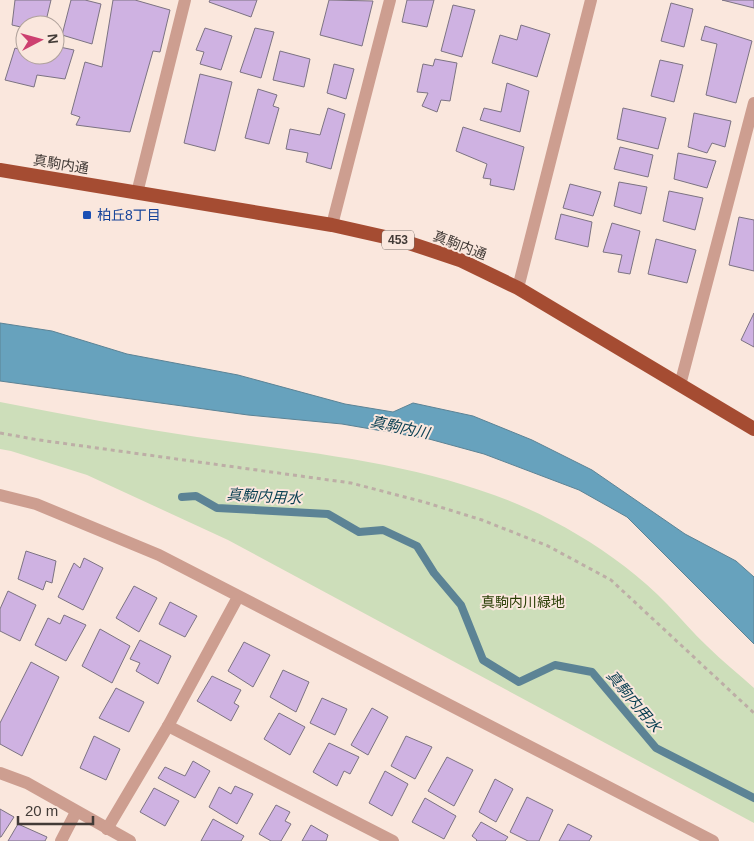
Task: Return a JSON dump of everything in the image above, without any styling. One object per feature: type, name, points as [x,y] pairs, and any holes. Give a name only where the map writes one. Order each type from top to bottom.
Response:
[{"type":"highway","name":"真駒内通","points":[[0,170],[332,225],[403,241],[460,260],[518,288],[754,429]]},
{"type":"street","points":[[137,193],[185,0]]},
{"type":"street","points":[[332,225],[390,0]]},
{"type":"street","points":[[518,288],[592,0]]},
{"type":"street","points":[[680,385],[754,103]]},
{"type":"street","points":[[0,496],[36,504],[159,555],[713,841]]},
{"type":"street","points":[[107,829],[168,726],[238,597]]},
{"type":"street","points":[[168,726],[393,841]]},
{"type":"street","points":[[0,773],[26,783],[130,841]]},
{"type":"street","points":[[60,841],[76,812]]},
{"type":"path","points":[[0,432],[39,440],[351,483],[424,502],[482,520],[548,546],[611,580],[754,713]]},
{"type":"green space","name":"真駒内川緑地","points":[[0,402],[197,437],[344,458],[442,478],[489,493],[534,512],[578,535],[636,575],[713,652],[754,688],[754,823],[228,540],[87,475],[0,449]]},
{"type":"water","name":"真駒内川","points":[[0,323],[52,331],[127,354],[238,375],[345,404],[393,412],[413,403],[473,416],[532,440],[592,470],[685,534],[736,561],[754,577],[754,644],[627,517],[579,490],[484,454],[429,439],[342,424],[248,415],[0,381]]},
{"type":"building","points":[[15,0],[51,0],[47,15],[15,15],[15,26],[12,25]]},
{"type":"building","points":[[71,0],[85,0],[101,4],[92,44],[65,36],[65,23]]},
{"type":"building","points":[[113,0],[135,0],[170,10],[160,52],[153,51],[130,132],[76,125],[80,117],[71,114],[85,62],[102,67]]},
{"type":"building","points":[[210,0],[257,0],[251,17],[209,2]]},
{"type":"building","points":[[329,0],[373,1],[362,46],[320,35]]},
{"type":"building","points":[[407,0],[434,0],[427,27],[402,22]]},
{"type":"building","points":[[722,0],[754,0],[754,8]]},
{"type":"building","points":[[671,3],[693,9],[684,47],[661,41]]},
{"type":"building","points":[[453,5],[475,10],[462,57],[441,51]]},
{"type":"building","points":[[521,25],[550,34],[537,77],[492,63],[500,35],[517,40]]},
{"type":"building","points":[[705,26],[752,41],[736,103],[706,95],[717,44],[701,40]]},
{"type":"building","points":[[205,28],[232,36],[221,70],[200,64],[204,52],[196,50]]},
{"type":"building","points":[[255,28],[274,32],[261,78],[240,72]]},
{"type":"building","points":[[15,48],[15,65],[65,65],[65,48],[74,50],[65,79],[37,75],[34,87],[5,80]]},
{"type":"building","points":[[280,51],[310,59],[304,87],[273,80]]},
{"type":"building","points":[[435,59],[457,63],[450,101],[441,100],[437,112],[422,106],[428,93],[417,92],[423,64],[433,66]]},
{"type":"building","points":[[660,60],[683,65],[674,102],[651,96]]},
{"type":"building","points":[[334,64],[354,69],[346,99],[327,93]]},
{"type":"building","points":[[200,74],[232,82],[215,151],[184,143]]},
{"type":"building","points":[[507,83],[529,91],[520,132],[480,120],[484,108],[501,112]]},
{"type":"building","points":[[258,89],[277,95],[273,106],[279,108],[269,144],[245,138]]},
{"type":"building","points":[[328,108],[345,114],[331,169],[306,162],[308,153],[286,149],[290,129],[320,135]]},
{"type":"building","points":[[623,108],[666,118],[658,149],[617,139]]},
{"type":"building","points":[[694,113],[731,121],[725,147],[712,143],[707,153],[688,147]]},
{"type":"building","points":[[463,127],[524,147],[514,190],[490,185],[491,179],[483,178],[487,164],[456,151]]},
{"type":"building","points":[[620,147],[653,155],[648,177],[614,169]]},
{"type":"building","points":[[678,153],[716,161],[707,188],[674,179]]},
{"type":"building","points":[[619,182],[647,187],[641,214],[614,206]]},
{"type":"building","points":[[570,184],[601,192],[593,216],[563,208]]},
{"type":"building","points":[[669,191],[703,198],[695,230],[663,221]]},
{"type":"building","points":[[561,214],[592,222],[588,247],[555,239]]},
{"type":"building","points":[[739,217],[754,220],[754,271],[729,265]]},
{"type":"building","points":[[612,223],[640,231],[630,274],[618,272],[622,255],[603,252]]},
{"type":"building","points":[[656,239],[696,250],[687,283],[648,274]]},
{"type":"building","points":[[754,313],[754,347],[741,340]]},
{"type":"building","points":[[26,551],[56,561],[52,583],[46,581],[43,590],[18,579]]},
{"type":"building","points":[[84,558],[103,568],[83,610],[58,597],[74,563],[80,568]]},
{"type":"building","points":[[134,586],[157,598],[139,632],[116,618]]},
{"type":"building","points":[[8,591],[36,605],[20,641],[0,631],[0,609]]},
{"type":"building","points":[[170,602],[197,616],[185,637],[159,624]]},
{"type":"building","points":[[64,615],[86,625],[66,661],[35,645],[48,618],[60,624]]},
{"type":"building","points":[[100,629],[130,646],[112,683],[82,666]]},
{"type":"building","points":[[140,640],[171,656],[158,684],[136,671],[140,663],[130,659]]},
{"type":"building","points":[[244,642],[270,655],[253,687],[228,671]]},
{"type":"building","points":[[31,662],[59,677],[22,756],[0,744],[0,723]]},
{"type":"building","points":[[283,670],[309,682],[296,712],[270,697]]},
{"type":"building","points":[[212,676],[241,690],[234,703],[239,706],[231,721],[197,701]]},
{"type":"building","points":[[116,688],[144,702],[129,732],[99,718]]},
{"type":"building","points":[[322,698],[347,709],[335,735],[310,723]]},
{"type":"building","points":[[372,708],[388,717],[368,755],[351,745]]},
{"type":"building","points":[[279,713],[305,727],[290,755],[264,739]]},
{"type":"building","points":[[94,736],[120,749],[106,780],[80,768]]},
{"type":"building","points":[[406,736],[432,747],[415,779],[391,766]]},
{"type":"building","points":[[329,743],[359,757],[350,774],[344,771],[337,786],[313,772]]},
{"type":"building","points":[[447,757],[473,770],[454,806],[428,791]]},
{"type":"building","points":[[193,761],[210,771],[195,798],[158,778],[165,767],[185,776]]},
{"type":"building","points":[[385,771],[408,784],[392,816],[369,803]]},
{"type":"building","points":[[495,779],[513,789],[496,822],[479,812]]},
{"type":"building","points":[[235,786],[253,794],[237,824],[209,807],[219,787],[231,794]]},
{"type":"building","points":[[154,788],[179,801],[165,826],[140,812]]},
{"type":"building","points":[[527,797],[553,810],[539,841],[528,841],[510,832]]},
{"type":"building","points":[[425,798],[456,816],[444,839],[412,822]]},
{"type":"building","points":[[276,805],[290,812],[285,821],[291,824],[281,841],[271,841],[259,834]]},
{"type":"building","points":[[0,809],[14,817],[1,837],[0,837]]},
{"type":"building","points":[[213,819],[244,836],[241,841],[201,841]]},
{"type":"building","points":[[481,822],[508,837],[505,841],[476,841],[472,836]]},
{"type":"building","points":[[18,824],[47,837],[45,841],[8,841]]},
{"type":"building","points":[[568,824],[592,836],[589,841],[559,841]]},
{"type":"building","points":[[311,825],[328,835],[326,841],[302,841]]},
{"type":"waterway","name":"真駒内用水","points":[[182,497],[196,496],[217,508],[328,514],[359,532],[383,530],[417,546],[434,573],[461,605],[483,660],[519,682],[555,665],[592,672],[656,748],[754,798]]},
{"type":"place","name":"柏丘8丁目","points":[[87,215]]}]
